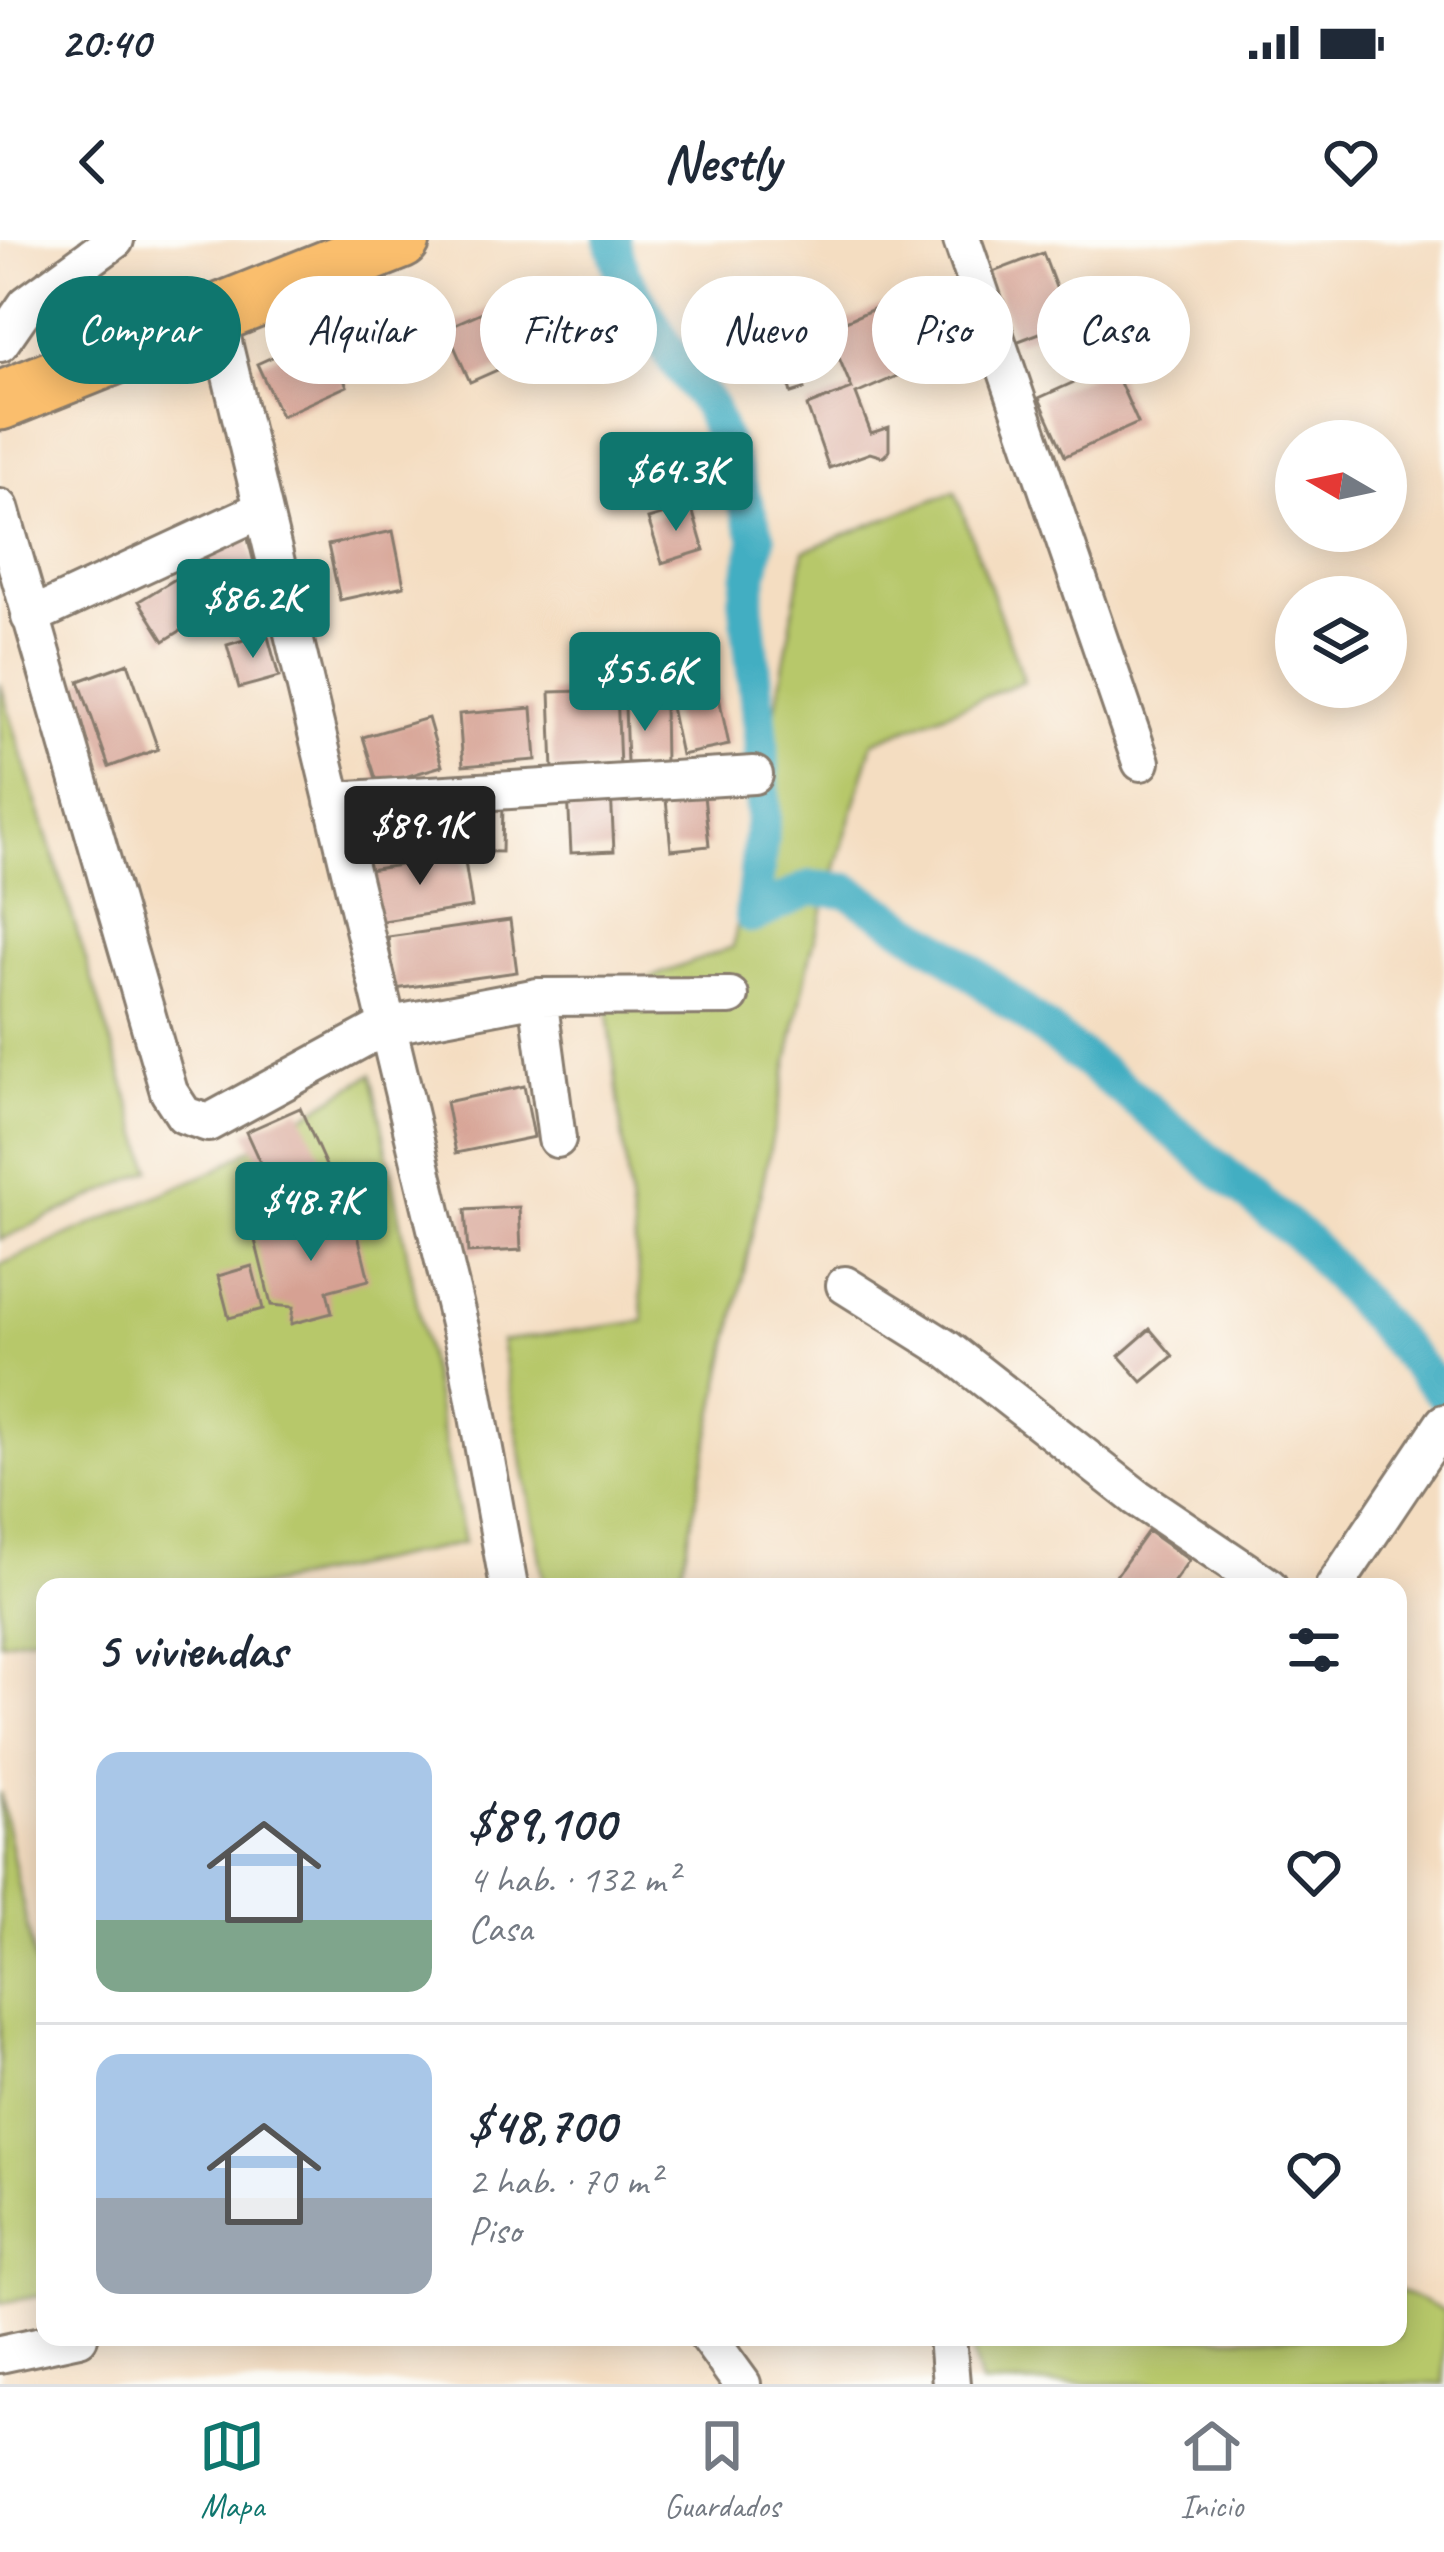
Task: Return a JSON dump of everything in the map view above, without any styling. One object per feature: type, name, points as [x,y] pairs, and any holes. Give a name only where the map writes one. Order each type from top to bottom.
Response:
[{"type":"main road","points":[[241,303],[401,240]]},
{"type":"main road","points":[[0,401],[42,384]]},
{"type":"street","points":[[0,344],[27,304],[115,240]]},
{"type":"street","points":[[962,240],[1142,762]]},
{"type":"street","points":[[233,384],[468,1361],[507,1578]]},
{"type":"street","points":[[0,508],[169,1092],[184,1115],[208,1123],[386,1026],[538,997],[730,996]]},
{"type":"street","points":[[31,616],[263,509]]},
{"type":"street","points":[[333,801],[754,775]]},
{"type":"street","points":[[538,997],[557,1139]]},
{"type":"street","points":[[845,1285],[947,1349],[1136,1497],[1256,1578]]},
{"type":"street","points":[[1340,1578],[1444,1423]]},
{"type":"street","points":[[0,2354],[37,2346]]},
{"type":"street","points":[[715,2346],[742,2384]]},
{"type":"street","points":[[948,2346],[951,2384]]},
{"type":"green space","points":[[955,491],[1024,681],[873,742],[811,952],[680,1578],[543,1578],[501,1341],[644,1321],[606,994],[733,947],[804,551]]},
{"type":"green space","points":[[0,683],[151,1170],[0,1240]]},
{"type":"green space","points":[[372,1074],[464,1543],[301,1578],[36,1578],[36,1635],[0,1642],[0,1265],[216,1170]]},
{"type":"green space","points":[[0,1792],[36,1970],[36,2297],[0,2303]]},
{"type":"green space","points":[[1407,2294],[1444,2311],[1444,2384],[981,2384],[970,2346],[1407,2346]]},
{"type":"building","points":[[1043,253],[1052,276],[1037,276],[1037,334],[1016,342],[1013,276],[990,273]]},
{"type":"building","points":[[872,310],[872,384],[879,384],[856,394],[871,433],[889,427],[889,451],[883,457],[870,453],[829,468],[807,406],[852,389],[848,320]]},
{"type":"building","points":[[480,313],[480,378],[470,382],[456,350],[456,324]]},
{"type":"building","points":[[266,384],[346,384],[347,386],[281,416]]},
{"type":"building","points":[[789,384],[803,384],[804,389],[791,393]]},
{"type":"building","points":[[1070,384],[1121,384],[1138,423],[1065,456],[1039,398]]},
{"type":"building","points":[[691,506],[704,550],[662,563],[648,519]]},
{"type":"building","points":[[246,531],[255,567],[211,578],[202,542]]},
{"type":"building","points":[[393,531],[404,586],[340,600],[328,545]]},
{"type":"building","points":[[185,573],[209,613],[164,641],[139,601]]},
{"type":"building","points":[[267,633],[279,677],[239,688],[227,645]]},
{"type":"building","points":[[128,663],[158,749],[109,767],[79,681]]},
{"type":"building","points":[[713,669],[729,745],[681,755],[665,678]]},
{"type":"building","points":[[617,690],[620,768],[553,770],[550,692]]},
{"type":"building","points":[[664,705],[665,762],[627,763],[625,707]]},
{"type":"building","points":[[532,708],[536,760],[463,766],[459,714]]},
{"type":"building","points":[[428,718],[442,766],[378,785],[363,737]]},
{"type":"building","points":[[611,790],[614,851],[571,853],[568,792]]},
{"type":"building","points":[[704,795],[709,846],[671,850],[666,799]]},
{"type":"building","points":[[439,799],[447,844],[394,854],[386,808]]},
{"type":"building","points":[[456,802],[503,803],[502,852],[454,851]]},
{"type":"building","points":[[464,855],[472,907],[377,922],[368,870]]},
{"type":"building","points":[[510,920],[517,972],[395,989],[388,937]]},
{"type":"building","points":[[524,1086],[534,1137],[456,1153],[446,1102]]},
{"type":"building","points":[[300,1108],[332,1179],[279,1204],[246,1132]]},
{"type":"building","points":[[519,1207],[521,1250],[468,1253],[465,1210]]},
{"type":"building","points":[[352,1211],[369,1280],[327,1291],[332,1313],[291,1324],[293,1307],[271,1305],[254,1236]]},
{"type":"building","points":[[252,1266],[263,1309],[229,1318],[218,1276]]},
{"type":"building","points":[[1150,1329],[1173,1356],[1142,1382],[1119,1356]]},
{"type":"building","points":[[1148,1531],[1189,1560],[1176,1578],[1114,1578]]},
{"type":"waterway","points":[[612,240],[623,275],[673,358],[710,407],[758,538],[746,599],[761,738],[763,816],[752,916],[810,888],[848,891],[945,952],[1125,1091],[1308,1243],[1444,1395]]}]
